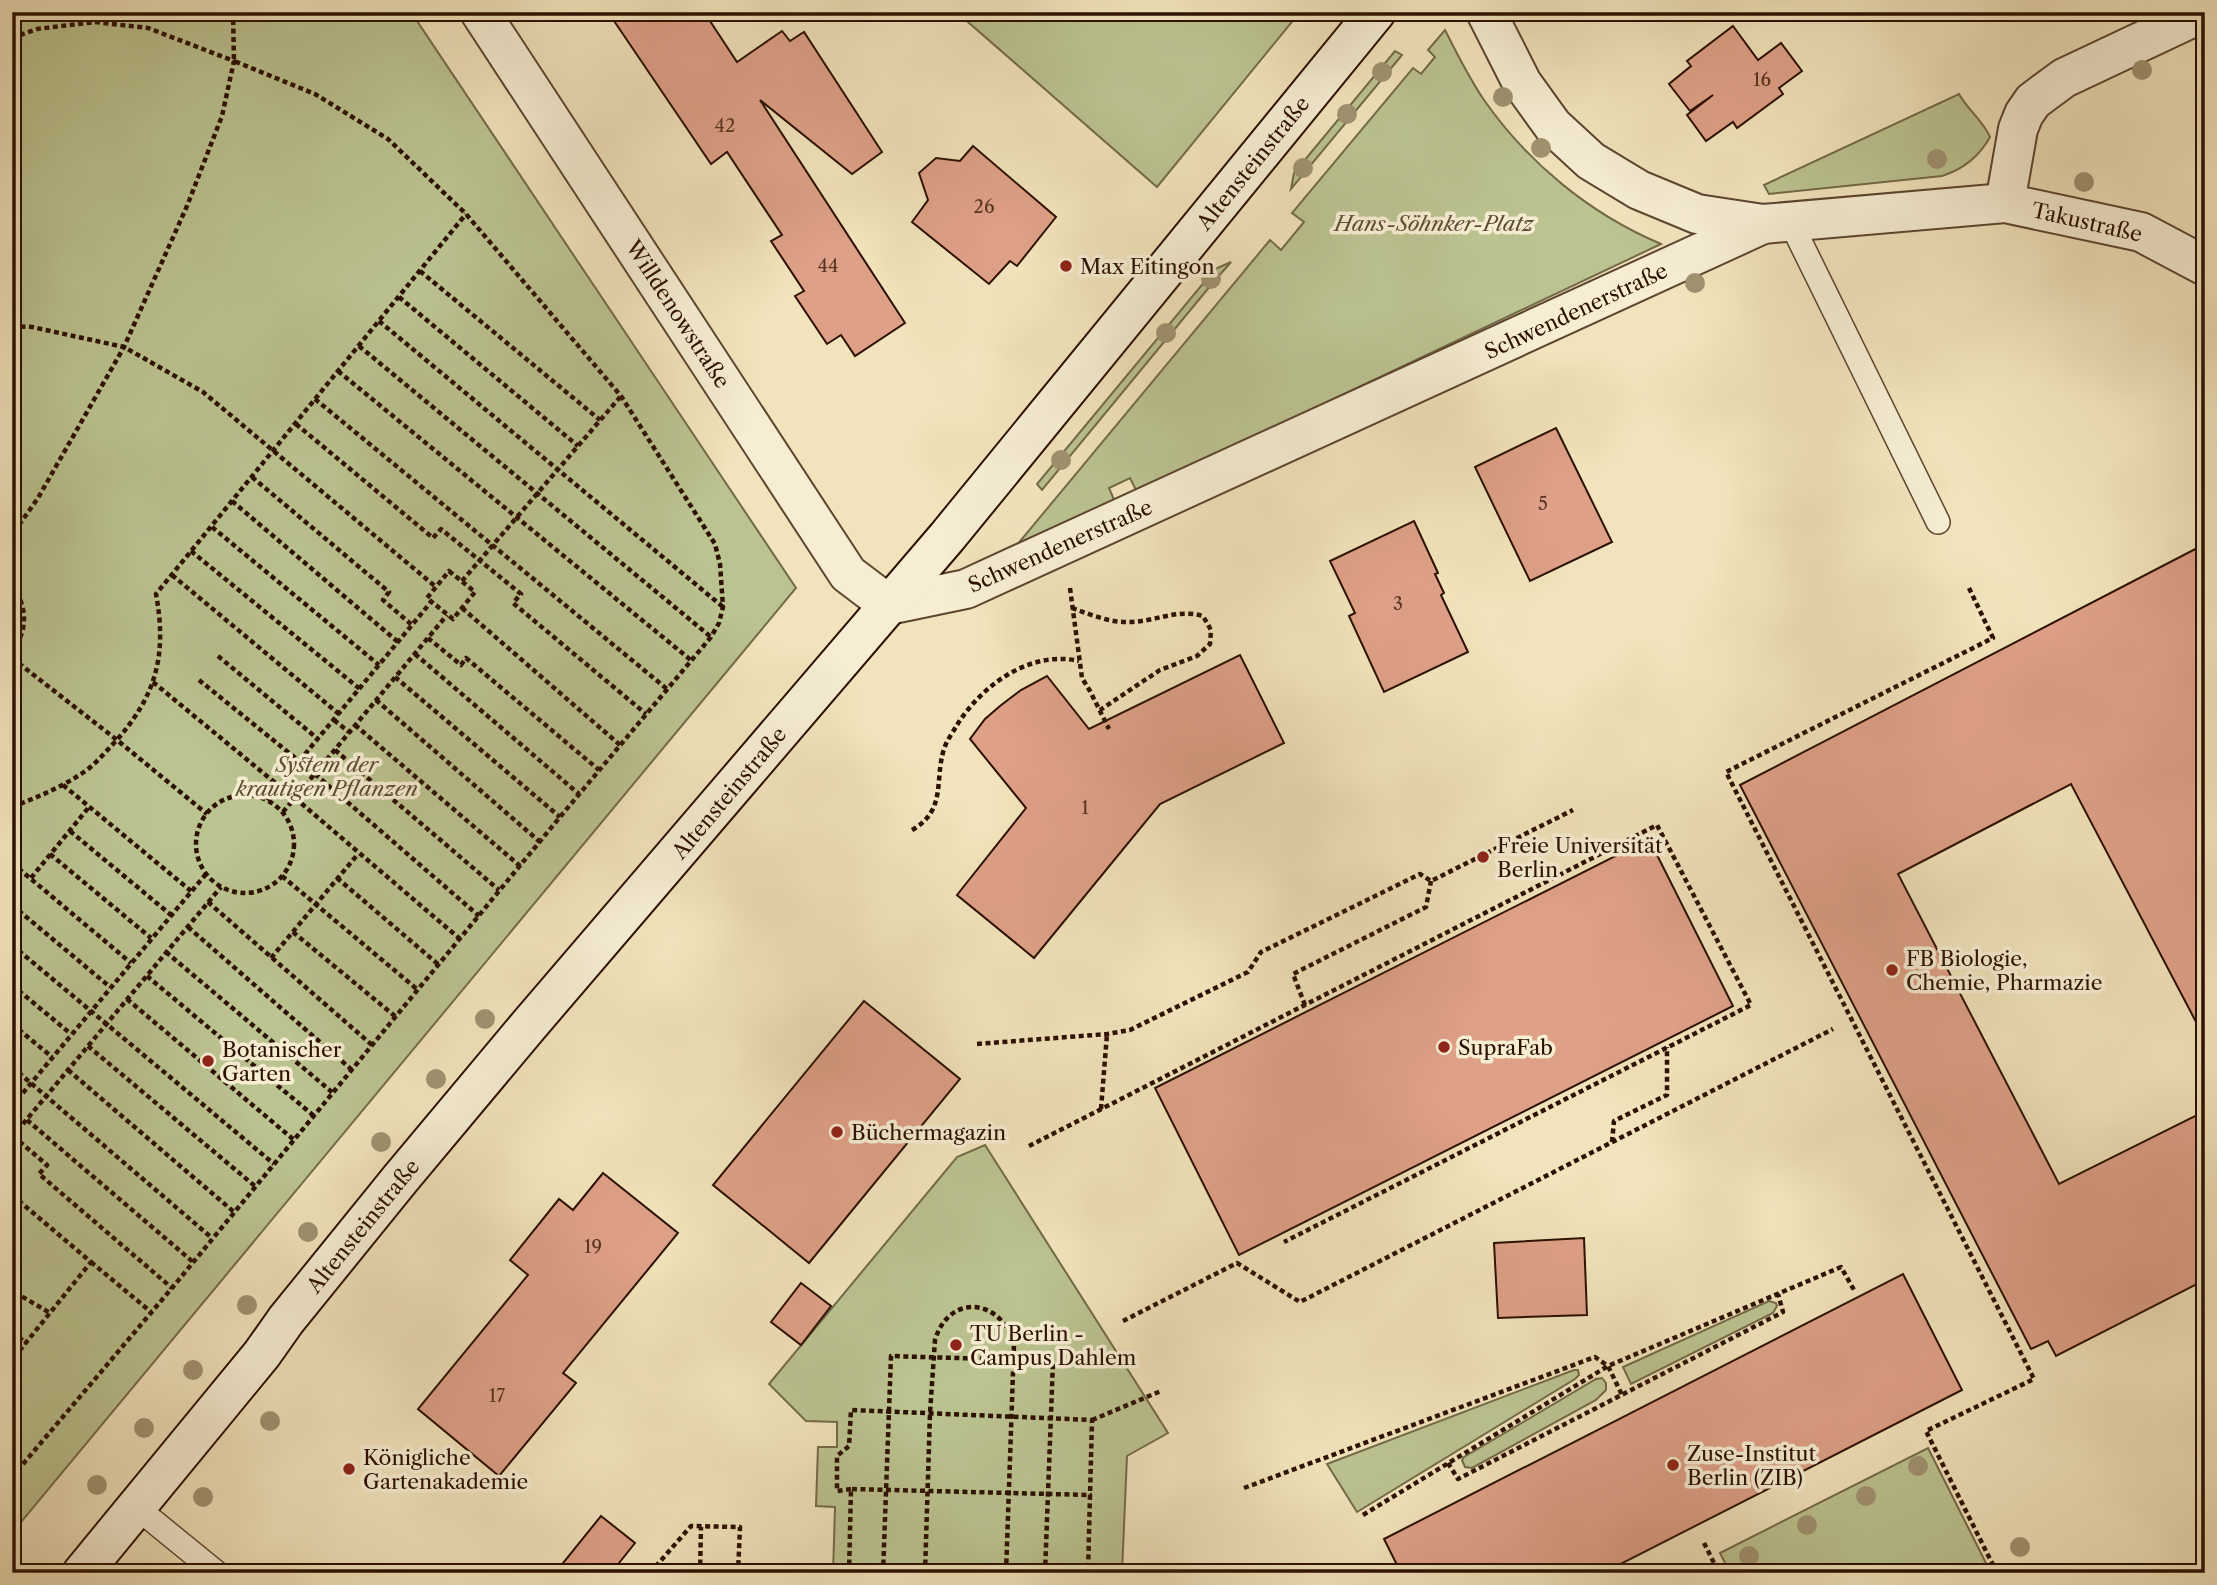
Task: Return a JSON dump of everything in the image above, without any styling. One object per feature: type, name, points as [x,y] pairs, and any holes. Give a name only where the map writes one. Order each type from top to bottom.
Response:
[{"type":"street","name":"Willdenowstraße","points":[[480,12],[848,574],[889,604]]},
{"type":"street","name":"Altensteinstraße","points":[[82,1573],[262,1354],[286,1320],[401,1178],[947,537],[1376,12]]},
{"type":"street","points":[[1486,12],[1522,83],[1553,126],[1591,161],[1639,190],[1697,215],[1777,223]]},
{"type":"street","points":[[2005,203],[2018,129],[2033,101],[2064,78],[2204,12]]},
{"type":"street","name":"Schwendenerstraße","points":[[889,604],[966,589],[1777,223],[2005,203]]},
{"type":"street","name":"Takustraße","points":[[2005,203],[2141,232],[2205,266]]},
{"type":"lane","points":[[1777,223],[1938,522]]},
{"type":"lane","points":[[136,1507],[217,1573]]},
{"type":"path","points":[[12,535],[38,498],[124,348],[187,206],[222,116],[234,61],[233,12]]},
{"type":"path","points":[[12,38],[37,29],[95,22],[148,28],[315,94],[388,139],[466,214],[621,396],[715,544],[720,564],[723,607],[719,623],[711,637],[692,661],[12,1477]]},
{"type":"path","points":[[12,807],[63,785],[95,763],[117,740],[142,706],[153,682],[162,633],[156,594],[466,214]]},
{"type":"path","points":[[420,271],[600,420]]},
{"type":"path","points":[[399,297],[578,446]]},
{"type":"path","points":[[379,321],[723,607]]},
{"type":"path","points":[[12,326],[32,327],[124,348],[203,392],[436,587]]},
{"type":"path","points":[[359,346],[711,637]]},
{"type":"path","points":[[338,371],[692,661]]},
{"type":"path","points":[[461,581],[621,396]]},
{"type":"path","points":[[315,399],[667,689]]},
{"type":"path","points":[[296,424],[433,538],[441,528],[480,560],[521,594],[513,603],[646,714]]},
{"type":"path","points":[[252,477],[389,592],[383,600],[412,625]]},
{"type":"path","points":[[232,501],[398,642]]},
{"type":"path","points":[[212,527],[379,665]]},
{"type":"path","points":[[191,551],[360,689]]},
{"type":"path","points":[[449,571],[461,581],[475,592],[453,619],[427,598],[449,571]]},
{"type":"path","points":[[172,575],[339,714]]},
{"type":"path","points":[[1070,580],[1082,678],[1109,729]]},
{"type":"path","points":[[12,585],[19,595],[24,616],[20,637],[12,650]]},
{"type":"path","points":[[1969,588],[1993,638],[1726,772],[2034,1379],[1926,1431],[1997,1573]]},
{"type":"path","points":[[267,800],[431,602]]},
{"type":"path","points":[[463,608],[620,745]]},
{"type":"path","points":[[1072,608],[1124,622],[1148,621],[1189,612],[1203,616],[1211,630],[1210,644],[1197,656],[1160,670],[1100,710]]},
{"type":"path","points":[[283,812],[447,615]]},
{"type":"path","points":[[428,638],[461,665],[466,658],[599,770]]},
{"type":"path","points":[[415,654],[579,794]]},
{"type":"path","points":[[218,656],[318,739]]},
{"type":"path","points":[[912,830],[924,823],[935,808],[939,769],[945,746],[966,711],[1010,672],[1044,660],[1064,657],[1079,660]]},
{"type":"path","points":[[12,658],[207,814]]},
{"type":"path","points":[[395,677],[560,817]]},
{"type":"path","points":[[199,680],[299,761]]},
{"type":"path","points":[[153,682],[279,786]]},
{"type":"path","points":[[376,700],[540,842]]},
{"type":"path","points":[[334,720],[349,732]]},
{"type":"path","points":[[355,725],[520,866]]},
{"type":"path","points":[[335,750],[499,891]]},
{"type":"path","points":[[315,774],[479,916]]},
{"type":"path","points":[[63,785],[191,891]]},
{"type":"path","points":[[254,796],[267,800],[283,812],[292,828],[294,854],[282,876],[261,891],[236,892],[221,887],[206,874],[198,861],[196,835],[207,814],[217,803],[229,798],[254,796]]},
{"type":"path","points":[[295,798],[460,939]]},
{"type":"path","points":[[31,878],[89,807]]},
{"type":"path","points":[[1431,881],[1573,810]]},
{"type":"path","points":[[1029,1146],[1657,825],[1751,1005],[1284,1242]]},
{"type":"path","points":[[70,831],[171,915]]},
{"type":"path","points":[[50,854],[151,938]]},
{"type":"path","points":[[271,958],[358,854]]},
{"type":"path","points":[[12,863],[131,963]]},
{"type":"path","points":[[13,1105],[206,874]]},
{"type":"path","points":[[977,1044],[1130,1030],[1248,972],[1261,952],[1420,874],[1431,881]]},
{"type":"path","points":[[282,876],[418,990]]},
{"type":"path","points":[[337,878],[439,965]]},
{"type":"path","points":[[1305,1005],[1293,974],[1426,906],[1431,881]]},
{"type":"path","points":[[172,1288],[39,1174],[47,1165],[13,1137],[221,887]]},
{"type":"path","points":[[208,902],[372,1045]]},
{"type":"path","points":[[12,905],[110,987]]},
{"type":"path","points":[[188,927],[352,1070]]},
{"type":"path","points":[[293,932],[396,1017]]},
{"type":"path","points":[[12,945],[274,1164]]},
{"type":"path","points":[[166,952],[333,1093]]},
{"type":"path","points":[[147,976],[314,1116]]},
{"type":"path","points":[[12,985],[71,1034]]},
{"type":"path","points":[[127,999],[294,1140]]},
{"type":"path","points":[[12,1024],[52,1057]]},
{"type":"path","points":[[1123,1321],[1237,1263],[1300,1302],[1833,1029]]},
{"type":"path","points":[[1101,1109],[1107,1034]]},
{"type":"path","points":[[88,1046],[256,1187]]},
{"type":"path","points":[[1612,1142],[1614,1121],[1667,1095],[1667,1047]]},
{"type":"path","points":[[12,1067],[212,1238]]},
{"type":"path","points":[[68,1070],[234,1212]]},
{"type":"path","points":[[27,1120],[193,1262]]},
{"type":"path","points":[[12,1195],[151,1312]]},
{"type":"path","points":[[12,1360],[91,1262]]},
{"type":"path","points":[[1363,1516],[1608,1366],[1841,1267],[1854,1290]]},
{"type":"path","points":[[12,1284],[16,1293],[50,1313]]},
{"type":"path","points":[[1448,1463],[1458,1479],[1783,1312],[1778,1294]]},
{"type":"path","points":[[925,1573],[930,1413],[939,1329],[946,1319],[958,1310],[976,1306],[996,1313],[1008,1328],[1014,1344],[1006,1573]]},
{"type":"path","points":[[12,1332],[26,1343]]},
{"type":"path","points":[[883,1573],[891,1356],[1053,1361],[1045,1573]]},
{"type":"path","points":[[1244,1488],[1595,1357],[1608,1366],[1622,1395]]},
{"type":"path","points":[[1090,1495],[851,1489],[837,1491],[836,1456],[849,1446],[851,1410],[1093,1420],[1161,1391]]},
{"type":"path","points":[[1088,1573],[1093,1420]]},
{"type":"path","points":[[849,1573],[851,1489]]},
{"type":"path","points":[[650,1573],[691,1526],[740,1527],[738,1573]]},
{"type":"path","points":[[700,1573],[701,1527]]},
{"type":"path","points":[[1704,1543],[1720,1573]]},
{"type":"green space","name":"Botanischer Garten","points":[[12,12],[411,12],[796,588],[12,1533]]},
{"type":"green space","points":[[962,12],[1300,12],[1157,187],[968,22]]},
{"type":"green space","name":"Hans-Söhnker-Platz","points":[[1445,30],[1484,100],[1520,145],[1585,202],[1661,244],[1137,492],[1130,478],[1109,488],[1115,502],[1012,551],[1270,240],[1281,250],[1304,222],[1292,213],[1413,68],[1421,74],[1435,57],[1428,50]]},
{"type":"green space","points":[[1395,51],[1402,55],[1291,189],[1294,173]]},
{"type":"green space","points":[[1959,94],[1990,137],[1976,156],[1957,170],[1942,176],[1769,194],[1764,185]]},
{"type":"green space","points":[[1231,262],[1042,490],[1037,484],[1215,269]]},
{"type":"green space","name":"TU Berlin - Campus Dahlem","points":[[985,1145],[1168,1433],[1127,1456],[1122,1573],[833,1573],[835,1507],[816,1506],[818,1447],[837,1447],[837,1422],[806,1421],[769,1384],[957,1157]]},
{"type":"green space","points":[[1769,1301],[1777,1306],[1773,1313],[1631,1384],[1623,1367]]},
{"type":"green space","points":[[1578,1370],[1579,1375],[1575,1379],[1357,1512],[1327,1464]]},
{"type":"green space","points":[[1602,1378],[1606,1383],[1606,1390],[1596,1400],[1472,1468],[1465,1467],[1462,1460],[1464,1457],[1596,1379]]},
{"type":"green space","points":[[1928,1448],[1991,1573],[1730,1573],[1720,1553]]},
{"type":"building","points":[[608,12],[704,12],[737,62],[782,31],[790,41],[804,32],[882,152],[852,174],[760,100],[905,323],[855,356],[841,335],[827,344],[795,296],[804,291],[771,241],[782,235],[727,152],[711,164]]},
{"type":"building","points":[[1733,26],[1758,60],[1781,43],[1802,71],[1779,88],[1783,94],[1737,128],[1733,122],[1706,141],[1687,115],[1713,95],[1690,111],[1669,84],[1691,66],[1687,61]]},
{"type":"building","points":[[973,146],[1056,217],[1017,266],[1010,261],[989,284],[912,222],[928,200],[919,173],[936,158],[960,161]]},
{"type":"building","points":[[1556,428],[1612,542],[1530,581],[1475,467]]},
{"type":"building","points":[[1414,521],[1438,573],[1435,574],[1444,593],[1441,595],[1468,652],[1384,692],[1349,616],[1355,613],[1330,561]]},
{"type":"building","name":"FB Biologie, Chemie, Pharmazie","points":[[2205,544],[2205,1039],[2071,784],[1898,874],[2059,1184],[2205,1111],[2205,1280],[2056,1356],[2048,1341],[2031,1349],[1740,785]]},
{"type":"building","points":[[1240,655],[1284,743],[1160,804],[1034,958],[957,895],[1026,808],[970,739],[985,719],[1000,706],[1021,690],[1047,676],[1089,729]]},
{"type":"building","name":"SupraFab","points":[[1649,839],[1733,1006],[1239,1255],[1155,1088]]},
{"type":"building","name":"Büchermagazin","points":[[864,1001],[960,1079],[809,1263],[713,1185]]},
{"type":"building","points":[[603,1173],[678,1233],[563,1373],[576,1383],[499,1476],[418,1409],[528,1275],[510,1260],[559,1199],[573,1210]]},
{"type":"building","points":[[1584,1238],[1587,1315],[1498,1318],[1494,1243]]},
{"type":"building","name":"Zuse-Institut Berlin (ZIB)","points":[[1903,1274],[1962,1390],[1603,1573],[1401,1573],[1384,1539]]},
{"type":"building","points":[[801,1283],[831,1306],[801,1345],[771,1322]]},
{"type":"building","points":[[601,1516],[635,1543],[611,1573],[555,1573]]},
{"type":"place","name":"Max Eitingon","points":[[1066,266]]},
{"type":"place","name":"Freie Universität Berlin","points":[[1483,857]]},
{"type":"place","name":"FB Biologie, Chemie, Pharmazie","points":[[1892,970]]},
{"type":"place","name":"SupraFab","points":[[1444,1047]]},
{"type":"place","name":"Botanischer Garten","points":[[208,1061]]},
{"type":"place","name":"Büchermagazin","points":[[837,1132]]},
{"type":"place","name":"TU Berlin - Campus Dahlem","points":[[956,1345]]},
{"type":"place","name":"Zuse-Institut Berlin (ZIB)","points":[[1673,1465]]},
{"type":"place","name":"Königliche Gartenakademie","points":[[349,1469]]},
{"type":"park label","name":"System der krautigen Pflanzen","points":[[327,776]]}]
